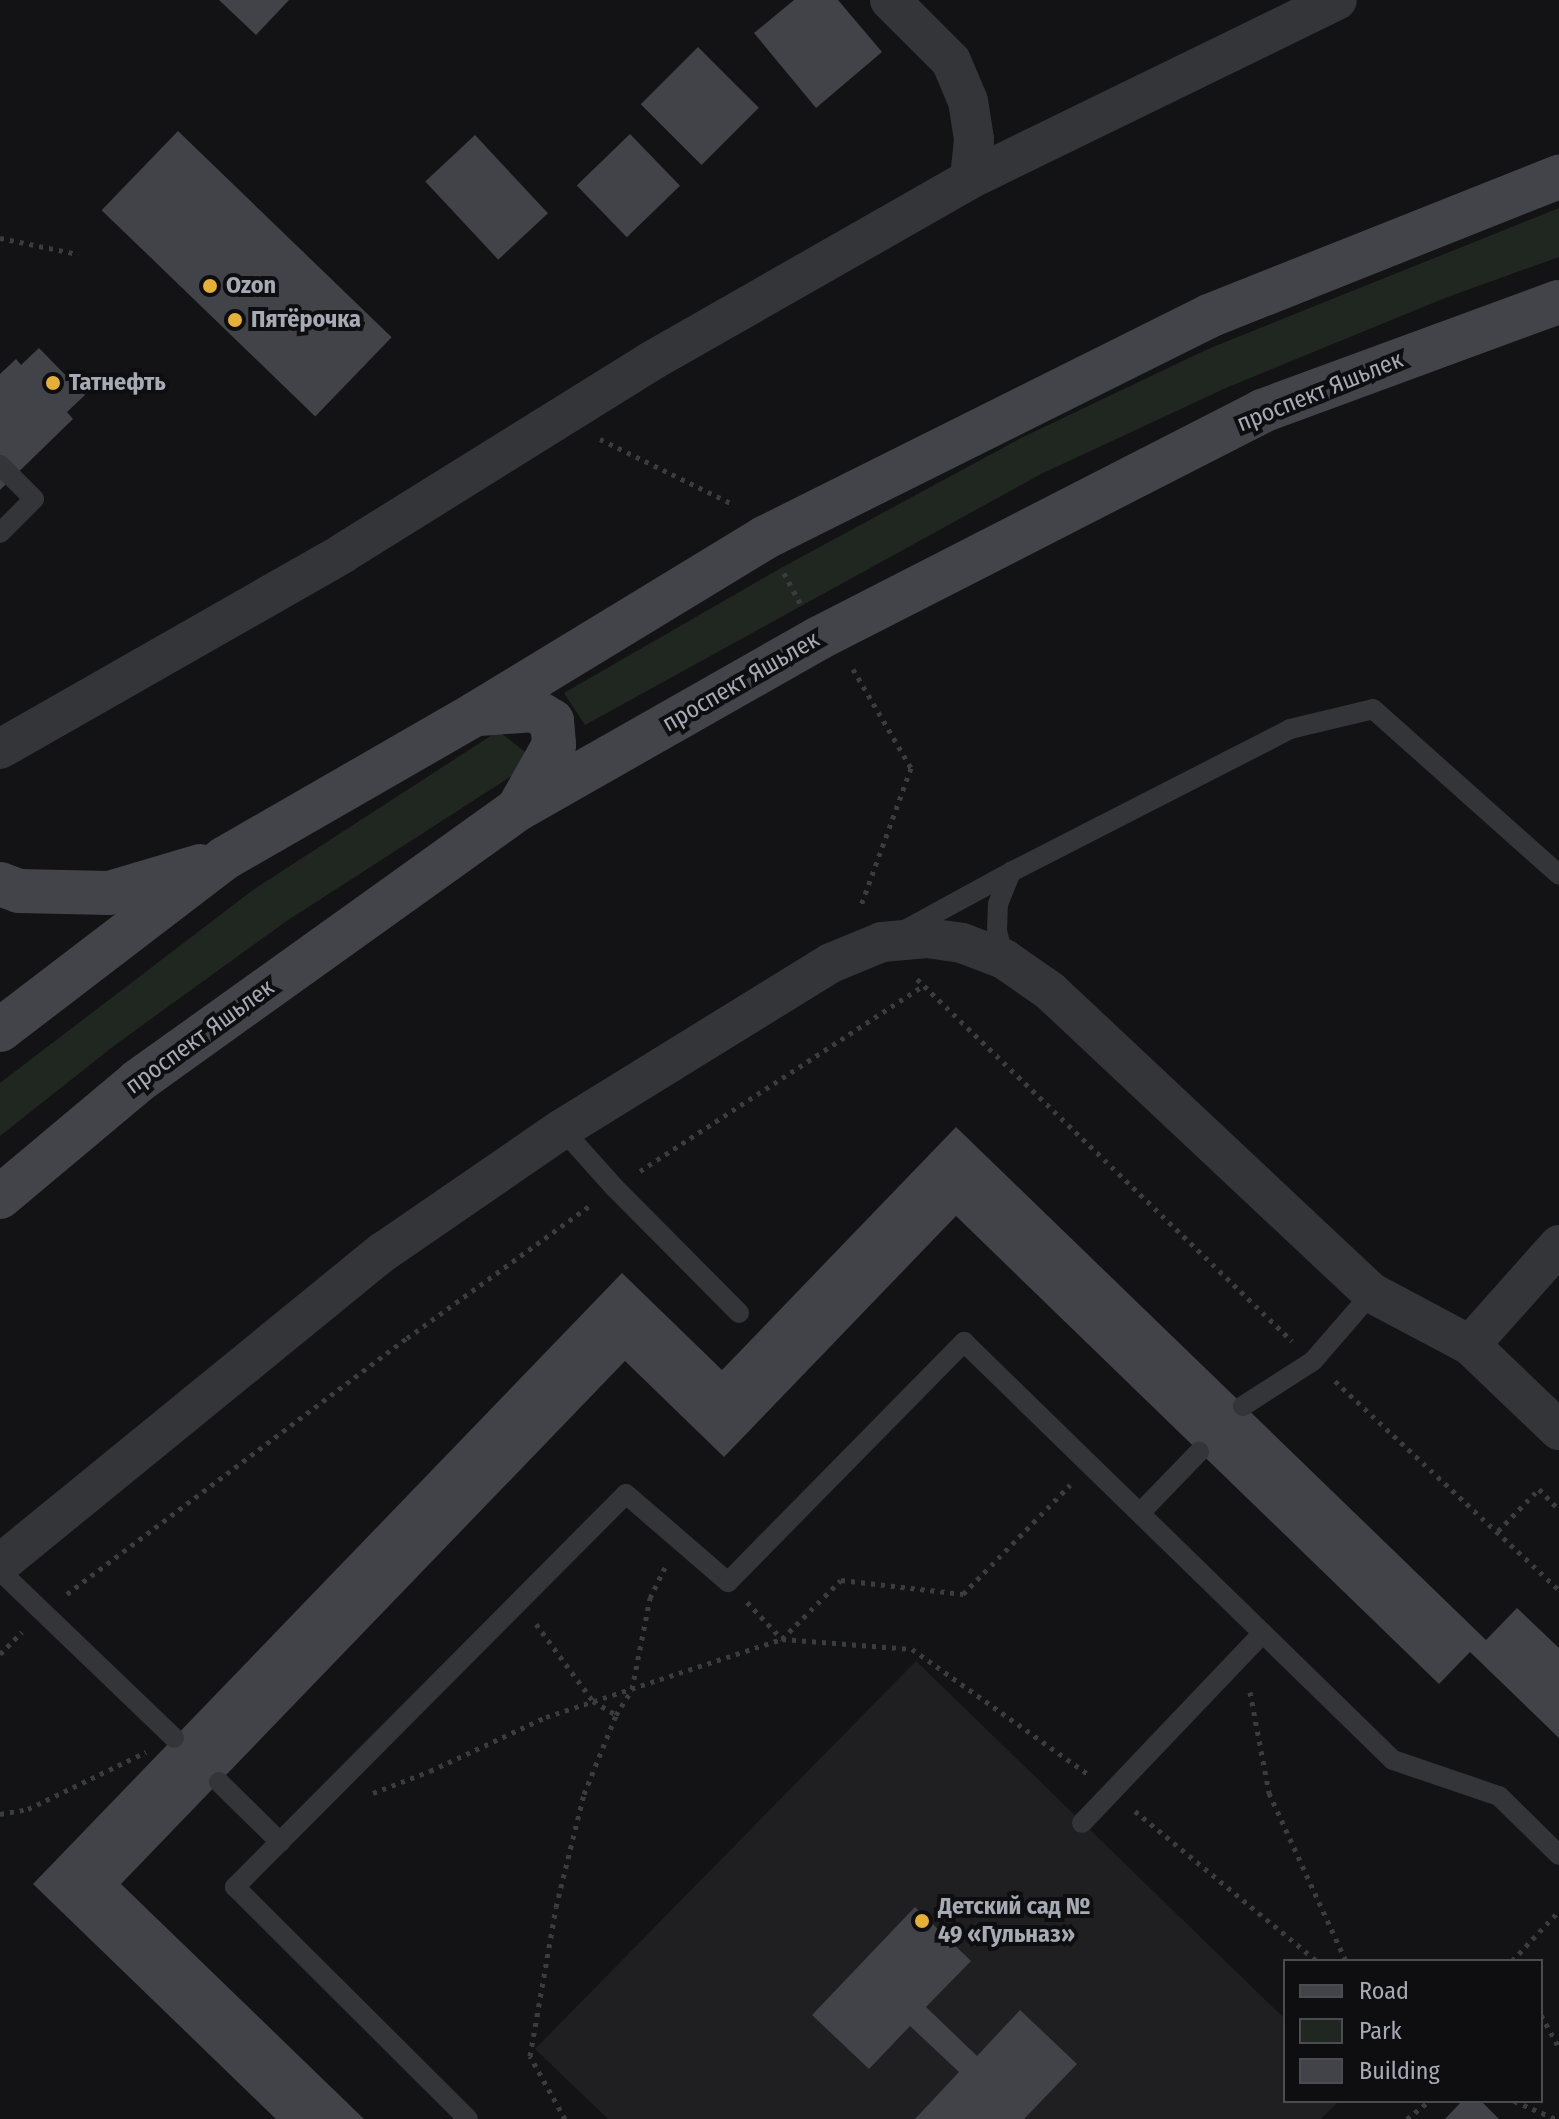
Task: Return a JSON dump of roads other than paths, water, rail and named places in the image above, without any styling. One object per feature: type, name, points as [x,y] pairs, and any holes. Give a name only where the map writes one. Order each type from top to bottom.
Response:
[{"type":"main road","points":[[0,1030],[225,858],[475,714],[764,538],[1195,323],[1559,177]]},
{"type":"main road","name":"проспект Яшьлек","points":[[0,1197],[138,1081],[518,809],[819,638],[1262,411],[1559,302]]},
{"type":"main road","points":[[475,714],[534,710],[552,721],[554,745],[518,809]]},
{"type":"main road","points":[[0,884],[19,891],[109,893],[225,858]]},
{"type":"street","points":[[890,0],[951,61],[968,101],[974,140],[970,179]]},
{"type":"street","points":[[0,749],[343,553],[562,420],[653,360],[970,179],[1337,0]]},
{"type":"street","points":[[0,1564],[383,1252],[562,1129],[831,963],[869,929],[951,941],[1004,959],[1050,991],[1372,1293],[1470,1345],[1559,1430]]},
{"type":"street","points":[[1470,1345],[1559,1245]]},
{"type":"lane","points":[[0,465],[34,499],[0,533]]},
{"type":"lane","points":[[869,929],[1011,872],[1290,729],[1373,709],[1559,875]]},
{"type":"lane","points":[[1004,959],[997,931],[998,904],[1011,872]]},
{"type":"lane","points":[[562,1129],[615,1188],[739,1313]]},
{"type":"lane","points":[[1243,1406],[1313,1361],[1372,1293]]},
{"type":"lane","points":[[468,2119],[235,1887],[626,1494],[728,1582],[964,1342],[1393,1760],[1499,1796],[1559,1855]]},
{"type":"lane","points":[[1140,1513],[1199,1452]]},
{"type":"lane","points":[[0,1571],[174,1738]]},
{"type":"lane","points":[[1082,1823],[1263,1633]]},
{"type":"lane","points":[[219,1782],[280,1842]]},
{"type":"place","name":"Ozon","points":[[210,286]]},
{"type":"place","name":"Пятёрочка","points":[[235,320]]},
{"type":"place","name":"Татнефть","points":[[53,383]]},
{"type":"place","name":"Детский сад № 49 «Гульназ»","points":[[922,1921]]}]
